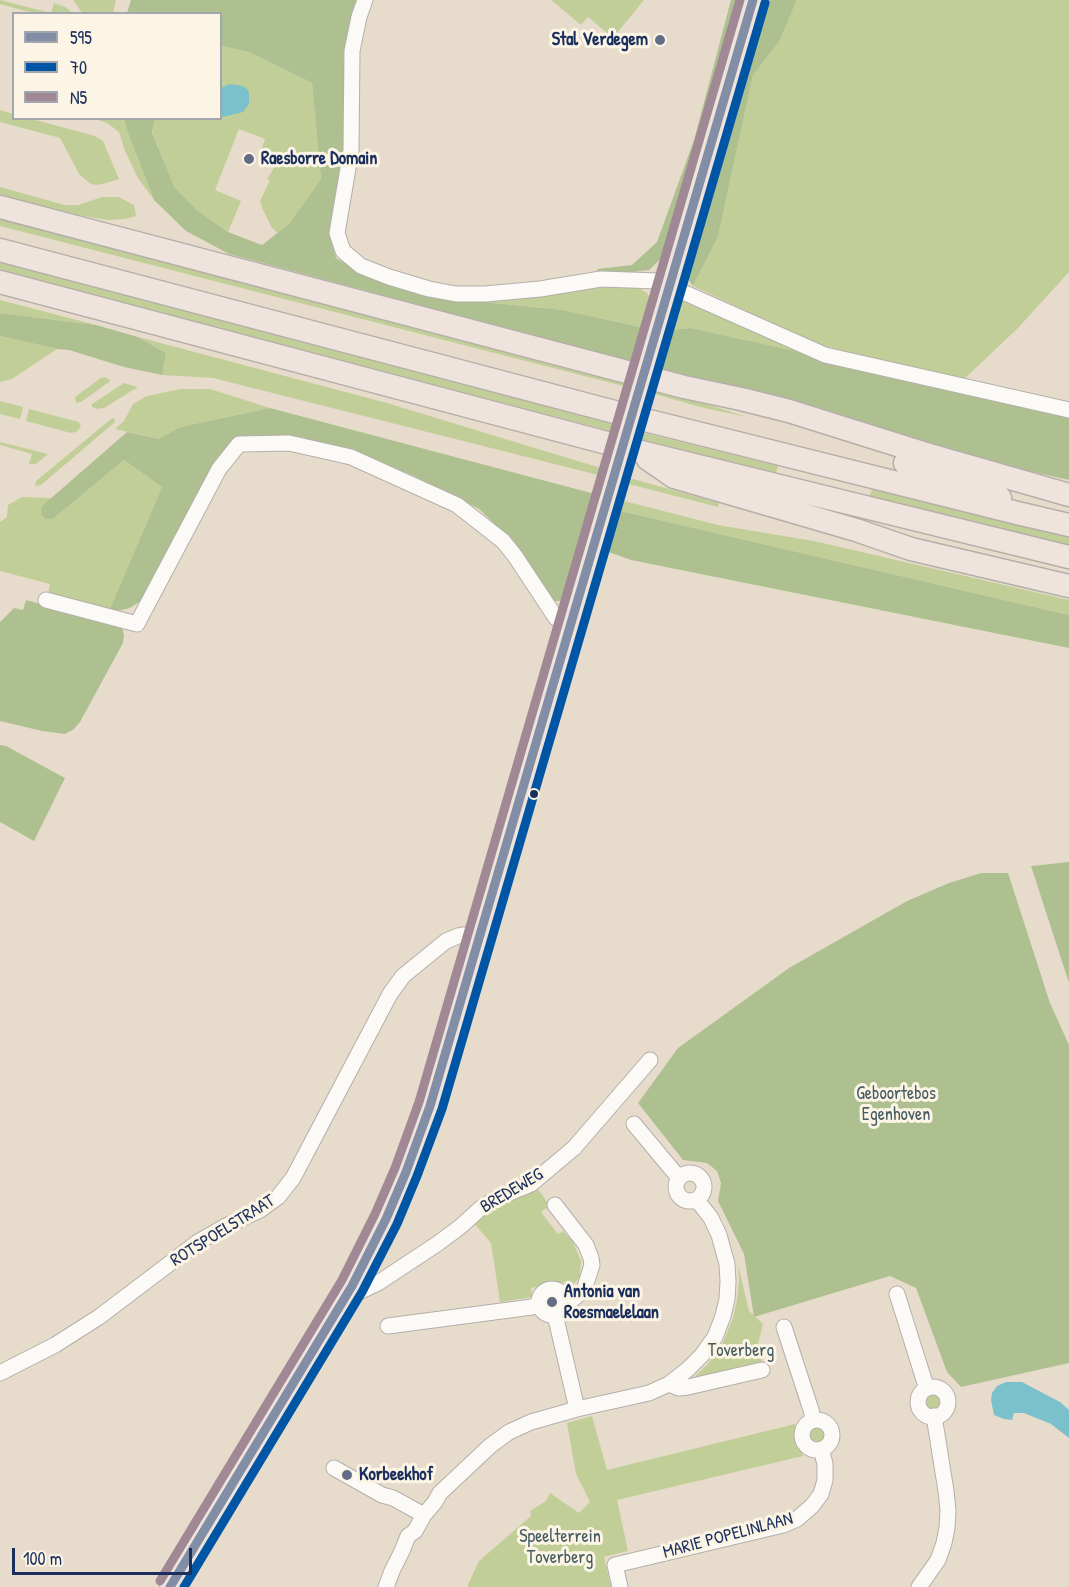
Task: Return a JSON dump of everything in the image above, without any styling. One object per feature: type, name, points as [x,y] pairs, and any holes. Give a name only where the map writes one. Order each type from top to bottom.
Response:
[{"type":"highway","points":[[0,207],[684,387],[789,411],[926,454],[1069,495]]},
{"type":"highway","points":[[0,250],[657,423],[1069,525]]},
{"type":"highway","points":[[0,282],[637,451],[1069,557]]},
{"type":"highway","points":[[684,387],[995,493],[1017,513]]},
{"type":"highway","points":[[637,451],[674,477],[844,526],[911,549],[1069,586]]},
{"type":"main road","points":[[170,1587],[352,1286],[386,1219],[406,1172],[430,1106],[753,0]]},
{"type":"street","points":[[365,0],[352,51],[351,151],[337,233],[343,251],[361,266],[388,278],[456,294],[540,289],[601,279],[658,281],[825,355],[1069,410]]},
{"type":"street","points":[[46,600],[137,624],[219,470],[239,444],[289,443],[351,457],[457,505],[503,541],[556,618],[561,620]]},
{"type":"street","name":"ROTSPOELSTRAAT","points":[[0,1373],[73,1334],[198,1242],[260,1210],[278,1197],[293,1178],[390,994],[403,976],[446,941],[464,935],[479,938]]},
{"type":"street","name":"BREDEWEG","points":[[352,1286],[361,1290],[378,1283],[437,1244],[482,1207],[531,1184],[574,1148],[650,1060]]},
{"type":"street","points":[[634,1124],[679,1178]]},
{"type":"street","points":[[688,1173],[701,1178],[704,1191],[698,1200],[689,1202],[679,1197],[676,1183],[679,1178],[688,1173]]},
{"type":"street","points":[[386,1587],[408,1536],[415,1531],[440,1493],[490,1446],[509,1432],[531,1422],[649,1393],[669,1384],[702,1355],[715,1337],[723,1316],[728,1282],[723,1246],[711,1218],[698,1200]]},
{"type":"street","points":[[555,1205],[586,1245],[592,1265],[584,1290],[573,1299],[565,1301]]},
{"type":"street","points":[[551,1289],[559,1291],[565,1301],[563,1310],[554,1315],[544,1313],[539,1304],[544,1292],[551,1289]]},
{"type":"street","points":[[897,1294],[928,1387]]},
{"type":"street","points":[[388,1326],[532,1307],[539,1304]]},
{"type":"street","points":[[554,1315],[578,1409]]},
{"type":"street","points":[[784,1327],[812,1413],[812,1421],[804,1426],[802,1431],[803,1441],[810,1448],[821,1449]]},
{"type":"street","points":[[669,1384],[679,1388],[688,1388],[762,1370]]},
{"type":"street","points":[[928,1387],[942,1389],[947,1397],[947,1407],[934,1416],[922,1412],[918,1403],[920,1393],[928,1387]]},
{"type":"street","points":[[919,1587],[938,1560],[947,1528],[946,1491],[934,1416]]},
{"type":"street","name":"MARIE POPELINLAAN","points":[[620,1587],[615,1565],[797,1520],[813,1506],[821,1494],[825,1480],[825,1464],[821,1449],[829,1444],[831,1430],[822,1420],[812,1421]]},
{"type":"street","points":[[334,1468],[424,1515]]},
{"type":"green space","points":[[0,0],[47,12],[29,12],[0,4]]},
{"type":"green space","points":[[73,0],[116,0],[113,12],[82,12]]},
{"type":"green space","points":[[131,0],[359,0],[345,158],[331,240],[336,258],[365,275],[455,299],[563,310],[644,328],[633,362],[229,254],[186,231],[154,200],[124,120],[155,120],[152,132],[175,188],[198,211],[228,232],[262,245],[289,224],[321,179],[312,83],[249,52],[222,46],[222,12],[127,12]]},
{"type":"green space","points":[[551,0],[644,0],[613,38],[588,17],[581,25]]},
{"type":"green space","points":[[731,0],[797,0],[779,42],[753,75],[718,237],[693,286],[668,252],[649,270],[599,276],[597,269],[632,265],[657,242],[694,140]]},
{"type":"green space","points":[[797,0],[1069,0],[1069,272],[1018,328],[962,381],[814,343],[693,286],[718,237],[753,75],[779,42]]},
{"type":"green space","points":[[54,3],[71,12],[51,12]]},
{"type":"green space","points":[[222,46],[249,52],[312,83],[321,179],[289,224],[278,233],[272,228],[260,201],[270,180],[267,179],[275,166],[259,156],[265,139],[239,129],[215,190],[241,201],[228,232],[198,211],[175,188],[152,131],[155,120],[222,120]]},
{"type":"green space","points":[[0,110],[12,114],[12,120],[36,120],[95,136],[103,141],[119,179],[96,185],[89,183],[79,174],[60,138],[0,122]]},
{"type":"green space","points":[[98,120],[124,120],[154,200],[138,178],[119,132],[107,123]]},
{"type":"green space","points":[[0,187],[65,205],[78,205],[102,197],[119,197],[134,205],[136,216],[108,220],[77,215],[0,195]]},
{"type":"green space","points":[[0,215],[629,380],[627,387],[0,226]]},
{"type":"green space","points":[[0,261],[617,424],[614,432],[0,270]]},
{"type":"green space","points":[[634,285],[647,293],[654,305],[644,328],[563,310],[455,299],[603,286]]},
{"type":"green space","points":[[0,300],[96,325],[0,313]]},
{"type":"green space","points":[[678,300],[686,300],[823,359],[691,328],[669,330],[672,308]]},
{"type":"green space","points":[[0,313],[96,325],[138,337],[166,353],[162,375],[124,367],[69,350],[0,336]]},
{"type":"green space","points":[[691,328],[1069,413],[1069,480],[976,459],[658,368],[669,330]]},
{"type":"green space","points":[[0,336],[57,349],[12,379],[0,382]]},
{"type":"green space","points":[[138,337],[387,403],[604,469],[602,476],[213,378],[162,375],[166,353]]},
{"type":"green space","points":[[105,377],[110,380],[109,382],[81,402],[76,403],[75,397]]},
{"type":"green space","points":[[124,383],[138,387],[104,408],[92,407],[92,404]]},
{"type":"green space","points":[[181,389],[210,389],[270,408],[180,427],[159,439],[115,429],[124,421],[133,404],[147,396]]},
{"type":"green space","points":[[652,389],[703,403],[747,417],[651,393]]},
{"type":"green space","points":[[0,401],[23,407],[20,419],[0,414]]},
{"type":"green space","points":[[270,408],[595,494],[570,591],[560,601],[552,601],[500,529],[479,509],[412,475],[351,452],[248,437],[230,442],[203,485],[145,598],[130,608],[109,611],[162,487],[124,460],[53,519],[46,519],[41,514],[42,506],[127,432],[159,439],[180,427]]},
{"type":"green space","points":[[29,409],[79,422],[81,427],[71,433],[26,421]]},
{"type":"green space","points":[[114,418],[115,422],[41,485],[35,486],[36,481]]},
{"type":"green space","points":[[640,432],[778,466],[776,473],[639,439]]},
{"type":"green space","points":[[0,442],[48,454],[36,464],[29,464],[32,454],[0,445]]},
{"type":"green space","points":[[124,460],[162,487],[109,611],[48,594],[50,584],[0,571],[0,522],[7,517],[8,505],[22,497],[51,498],[42,506],[53,519]]},
{"type":"green space","points":[[626,477],[719,503],[718,507],[625,483]]},
{"type":"green space","points":[[872,489],[1069,537],[1069,546],[869,498]]},
{"type":"green space","points":[[620,500],[718,525],[814,541],[1069,600],[1069,615],[616,510]]},
{"type":"green space","points":[[616,510],[1069,615],[1069,648],[631,560],[603,550]]},
{"type":"green space","points":[[26,600],[118,625],[123,630],[123,643],[80,722],[65,734],[0,721],[0,622],[14,608],[23,610]]},
{"type":"green space","points":[[0,745],[6,746],[65,778],[34,841],[0,822]]},
{"type":"green space","points":[[1069,862],[1069,983],[1031,866]]},
{"type":"green space","name":"Geboortebos Egenhoven","points":[[981,873],[1008,873],[1050,1003],[1069,1045],[1069,1363],[961,1387],[947,1372],[916,1288],[890,1276],[754,1317],[744,1254],[718,1201],[721,1183],[717,1171],[707,1163],[683,1160],[638,1103],[678,1048],[789,968],[907,901],[949,883]]},
{"type":"green space","points":[[535,1185],[550,1206],[541,1212],[558,1234],[563,1231],[573,1242],[581,1261],[580,1277],[568,1290],[564,1282],[531,1288],[532,1297],[500,1302],[491,1243],[473,1222],[501,1201]]},
{"type":"green space","name":"Toverberg","points":[[738,1264],[749,1311],[763,1324],[758,1344],[763,1365],[687,1384],[707,1365],[721,1347],[733,1318],[737,1300]]},
{"type":"green space","points":[[932,1392],[938,1395],[941,1401],[938,1407],[932,1410],[926,1407],[923,1401],[926,1395]]},
{"type":"green space","name":"Speelterrein Toverberg","points":[[592,1416],[607,1470],[795,1424],[803,1456],[617,1500],[628,1551],[604,1557],[611,1587],[467,1587],[479,1561],[531,1516],[530,1511],[546,1501],[550,1493],[579,1513],[590,1502],[576,1474],[567,1423]]},
{"type":"green space","points":[[817,1425],[823,1428],[826,1434],[823,1440],[817,1443],[811,1440],[808,1434],[811,1428]]},
{"type":"water","points":[[229,84],[245,87],[249,92],[249,104],[243,112],[222,116],[222,88]]},
{"type":"water","points":[[1006,1382],[1022,1382],[1060,1402],[1069,1410],[1069,1438],[1051,1424],[1024,1413],[1014,1413],[1012,1420],[994,1415],[992,1393],[997,1386]]},
{"type":"transit line","name":"N5","points":[[160,1581],[342,1280],[395,1168],[419,1102],[740,0]]},
{"type":"transit line","name":"595","points":[[170,1587],[352,1286],[386,1219],[406,1172],[430,1106],[753,0]]},
{"type":"transit line","name":"70","points":[[184,1587],[362,1292],[397,1224],[442,1109],[765,3]]},
{"type":"place","name":"Stal Verdegem","points":[[660,40]]},
{"type":"place","name":"Raesborre Domain","points":[[249,159]]},
{"type":"place","name":"Antonia van Roesmaelelaan","points":[[552,1302]]},
{"type":"place","name":"Korbeekhof","points":[[347,1475]]}]
